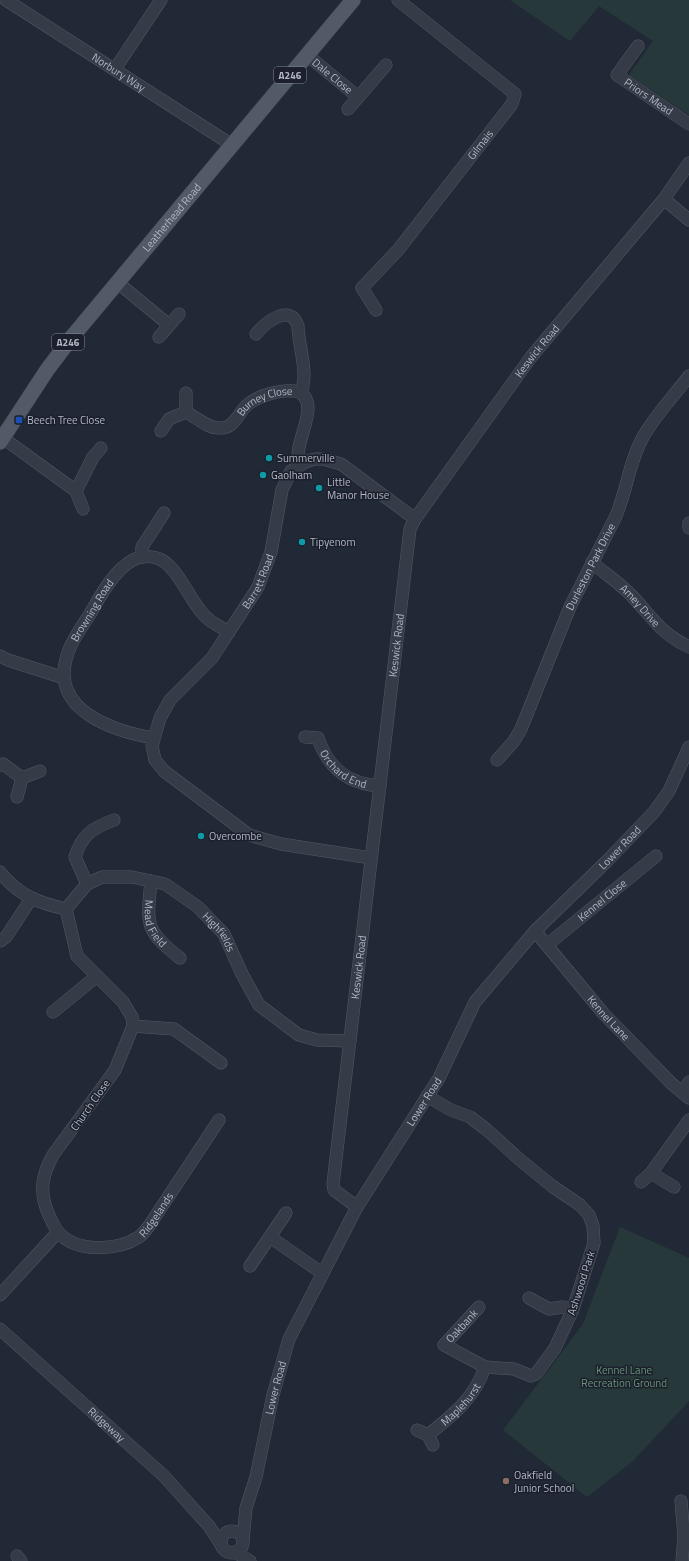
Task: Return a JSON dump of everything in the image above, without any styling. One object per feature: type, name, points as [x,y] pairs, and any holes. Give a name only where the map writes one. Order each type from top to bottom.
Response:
[{"type":"main road","name":"Leatherhead Road","points":[[2,440],[47,370],[117,282],[353,0]]},
{"type":"street","name":"Norbury Way","points":[[6,0],[232,145]]},
{"type":"street","points":[[115,69],[161,0]]},
{"type":"street","name":"Gilmais","points":[[376,310],[362,288],[398,250],[512,104],[515,94],[398,0]]},
{"type":"street","name":"Priors Mead","points":[[638,46],[617,75],[689,124]]},
{"type":"street","name":"Dale Close","points":[[307,55],[358,97]]},
{"type":"street","name":"Dale Close","points":[[348,108],[386,65]]},
{"type":"street","name":"Keswick Road","points":[[357,1207],[333,1187],[410,529],[415,518],[531,357],[664,200],[689,163]]},
{"type":"street","points":[[664,200],[689,220]]},
{"type":"street","points":[[117,282],[169,325]]},
{"type":"street","points":[[159,338],[179,314]]},
{"type":"street","points":[[256,334],[265,324],[277,317],[283,315],[292,317],[295,320],[298,326],[303,366],[304,384],[300,393]]},
{"type":"street","name":"Durleston Park Drive","points":[[497,760],[514,741],[521,729],[558,634],[622,502],[628,474],[643,437],[689,376]]},
{"type":"street","name":"Burney Close","points":[[186,412],[215,428],[225,428],[232,424],[246,406],[254,401],[282,392],[300,393],[305,398],[307,410],[306,424],[297,453],[300,465]]},
{"type":"street","points":[[161,427],[169,420],[186,412],[186,394]]},
{"type":"street","points":[[2,440],[76,491],[83,509]]},
{"type":"street","points":[[76,491],[93,457],[101,448]]},
{"type":"street","name":"Barrett Road","points":[[371,858],[281,844],[248,835],[194,789],[158,766],[153,754],[152,738],[160,718],[170,700],[204,667],[253,597],[262,579],[271,552],[282,490],[288,476],[300,465],[315,459],[323,459],[341,464],[415,518]]},
{"type":"street","points":[[164,513],[152,523],[142,547],[142,557],[156,557],[168,564],[204,615],[229,632]]},
{"type":"street","points":[[689,523],[689,528]]},
{"type":"street","name":"Browning Road","points":[[142,557],[129,562],[103,591],[68,652],[64,666],[64,678],[67,690],[72,699],[82,710],[119,731],[152,738]]},
{"type":"street","name":"Amey Drive","points":[[592,562],[632,596],[658,628],[673,639],[689,647]]},
{"type":"street","points":[[0,656],[64,678]]},
{"type":"street","name":"Orchard End","points":[[312,735],[326,756],[338,770],[359,783],[380,786]]},
{"type":"street","name":"Lower Road","points":[[223,1561],[233,1547],[256,1477],[273,1395],[289,1340],[357,1207],[428,1096],[448,1061],[466,1017],[475,1002],[535,931],[607,861],[654,812],[669,791],[689,747]]},
{"type":"street","points":[[0,764],[3,764],[22,778]]},
{"type":"street","points":[[22,778],[40,771]]},
{"type":"street","points":[[17,797],[22,778]]},
{"type":"street","points":[[87,884],[76,864],[75,857],[80,842],[99,825],[114,820]]},
{"type":"street","name":"Kennel Close","points":[[547,945],[656,856]]},
{"type":"street","points":[[0,872],[10,885],[32,899],[66,908],[74,950],[77,956],[127,1008],[132,1017],[133,1026],[174,1029],[221,1063]]},
{"type":"street","name":"Highfields","points":[[66,908],[87,884],[102,877],[132,876],[165,884],[198,907],[224,934],[242,974],[259,1005],[299,1035],[316,1040],[350,1041]]},
{"type":"street","name":"Mead Field","points":[[151,880],[148,913],[155,936],[161,943],[180,958]]},
{"type":"street","points":[[0,941],[6,936],[32,899]]},
{"type":"street","name":"Kennel Lane","points":[[535,931],[603,1014],[686,1095]]},
{"type":"street","points":[[53,1012],[97,976]]},
{"type":"street","name":"Church Close","points":[[58,1232],[51,1220],[43,1194],[43,1177],[46,1168],[54,1154],[115,1070],[133,1026]]},
{"type":"street","points":[[686,1095],[689,1082]]},
{"type":"street","name":"Ashwood Park","points":[[428,1096],[451,1110],[470,1117],[487,1130],[552,1186],[580,1205],[589,1214],[593,1226],[594,1243],[573,1309],[561,1337],[545,1365],[536,1374],[531,1376],[514,1370],[485,1367],[444,1345]]},
{"type":"street","name":"Ridgelands","points":[[58,1232],[75,1243],[103,1248],[116,1246],[140,1236],[150,1226],[219,1120]]},
{"type":"street","points":[[642,1182],[651,1173],[689,1120]]},
{"type":"street","points":[[651,1173],[674,1187]]},
{"type":"street","points":[[250,1266],[286,1213]]},
{"type":"street","points":[[0,1295],[58,1232]]},
{"type":"street","points":[[270,1238],[322,1273]]},
{"type":"street","points":[[529,1298],[549,1309],[563,1307],[573,1309]]},
{"type":"street","name":"Oakbank","points":[[444,1345],[479,1307]]},
{"type":"street","name":"Ridgeway","points":[[0,1329],[164,1476],[208,1526],[233,1547]]},
{"type":"street","name":"Maplehurst","points":[[426,1436],[456,1413],[468,1401],[481,1380],[485,1367]]},
{"type":"street","points":[[681,1501],[684,1536],[682,1561]]},
{"type":"street","name":"Lower Road","points":[[233,1547],[222,1540],[238,1523],[246,1508]]},
{"type":"street","name":"Ridgeway","points":[[208,1526],[228,1532]]},
{"type":"street","points":[[228,1532],[239,1534],[233,1547],[250,1561]]},
{"type":"street","name":"Lower Road","points":[[220,1561],[233,1547]]},
{"type":"green space","points":[[510,0],[689,0],[689,115],[629,75],[653,41],[599,6],[570,41]]},
{"type":"green space","name":"Kennel Lane Recreation Ground","points":[[620,1227],[689,1258],[689,1401],[633,1461],[587,1497],[503,1430],[583,1324]]},
{"type":"place","name":"Beech Tree Close","points":[[19,420]]},
{"type":"place","name":"Summerville","points":[[269,458]]},
{"type":"place","name":"Gaolham","points":[[263,475]]},
{"type":"place","name":"Little Manor House","points":[[319,488]]},
{"type":"place","name":"Tipyenom","points":[[302,542]]},
{"type":"place","name":"Overcombe","points":[[201,836]]},
{"type":"place","name":"Oakfield Junior School","points":[[506,1481]]}]
